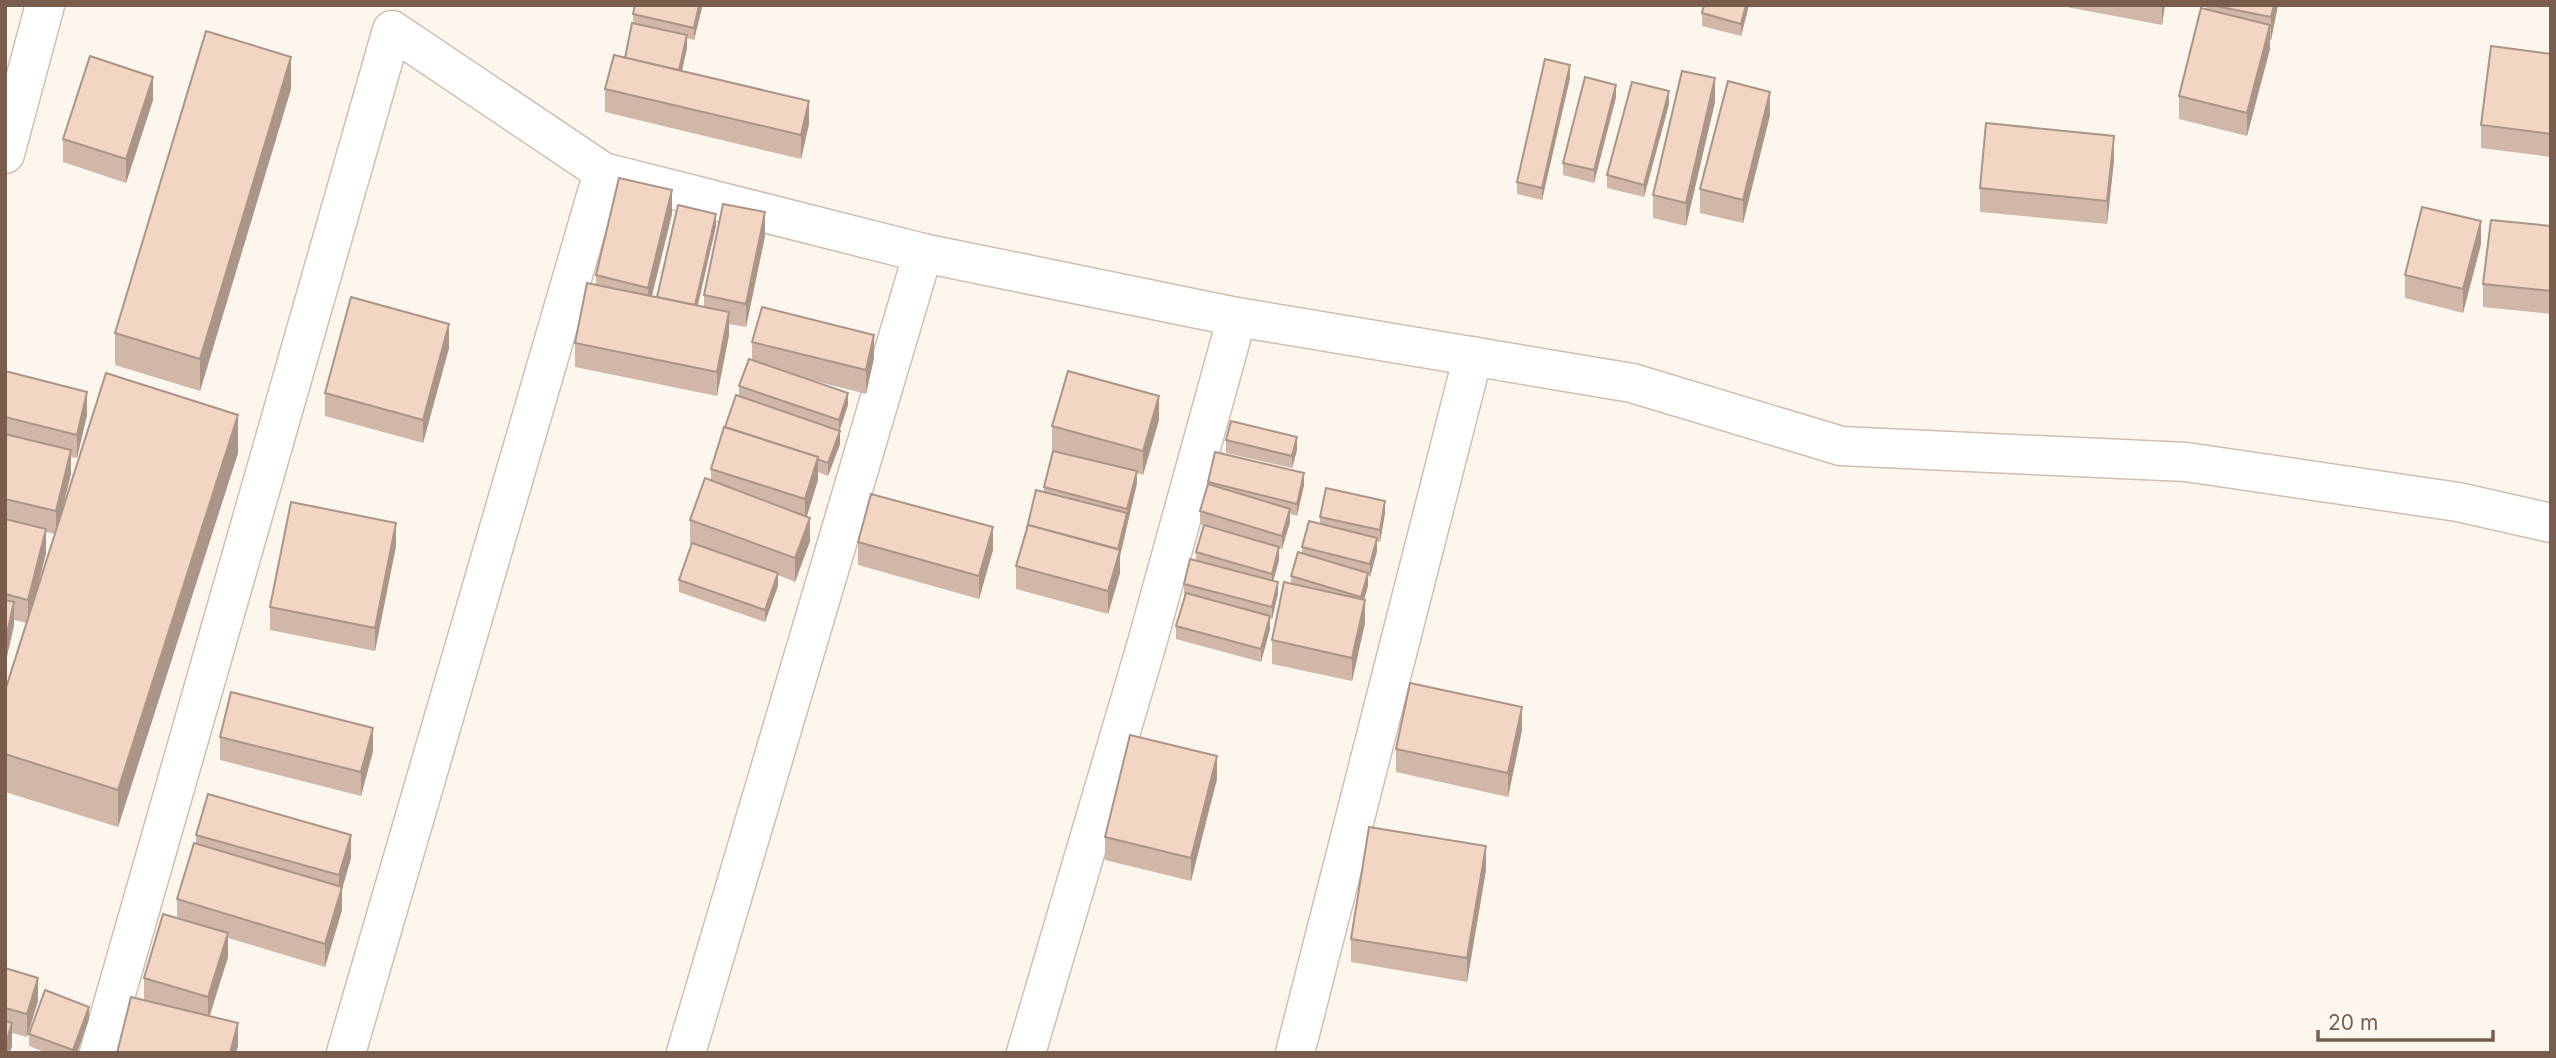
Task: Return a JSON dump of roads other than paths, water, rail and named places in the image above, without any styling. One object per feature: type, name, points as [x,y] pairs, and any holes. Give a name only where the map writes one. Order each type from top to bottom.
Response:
[{"type":"street","points":[[5,154],[45,5]]},
{"type":"street","points":[[99,1053],[392,30],[603,172],[923,253],[1237,317],[1632,383],[1841,446],[2186,462],[2458,502],[2551,523]]},
{"type":"street","points":[[346,1053],[414,828],[603,172]]},
{"type":"street","points":[[685,1053],[923,253]]},
{"type":"street","points":[[1026,1053],[1147,643],[1237,317]]},
{"type":"street","points":[[1295,1053],[1472,356]]}]
